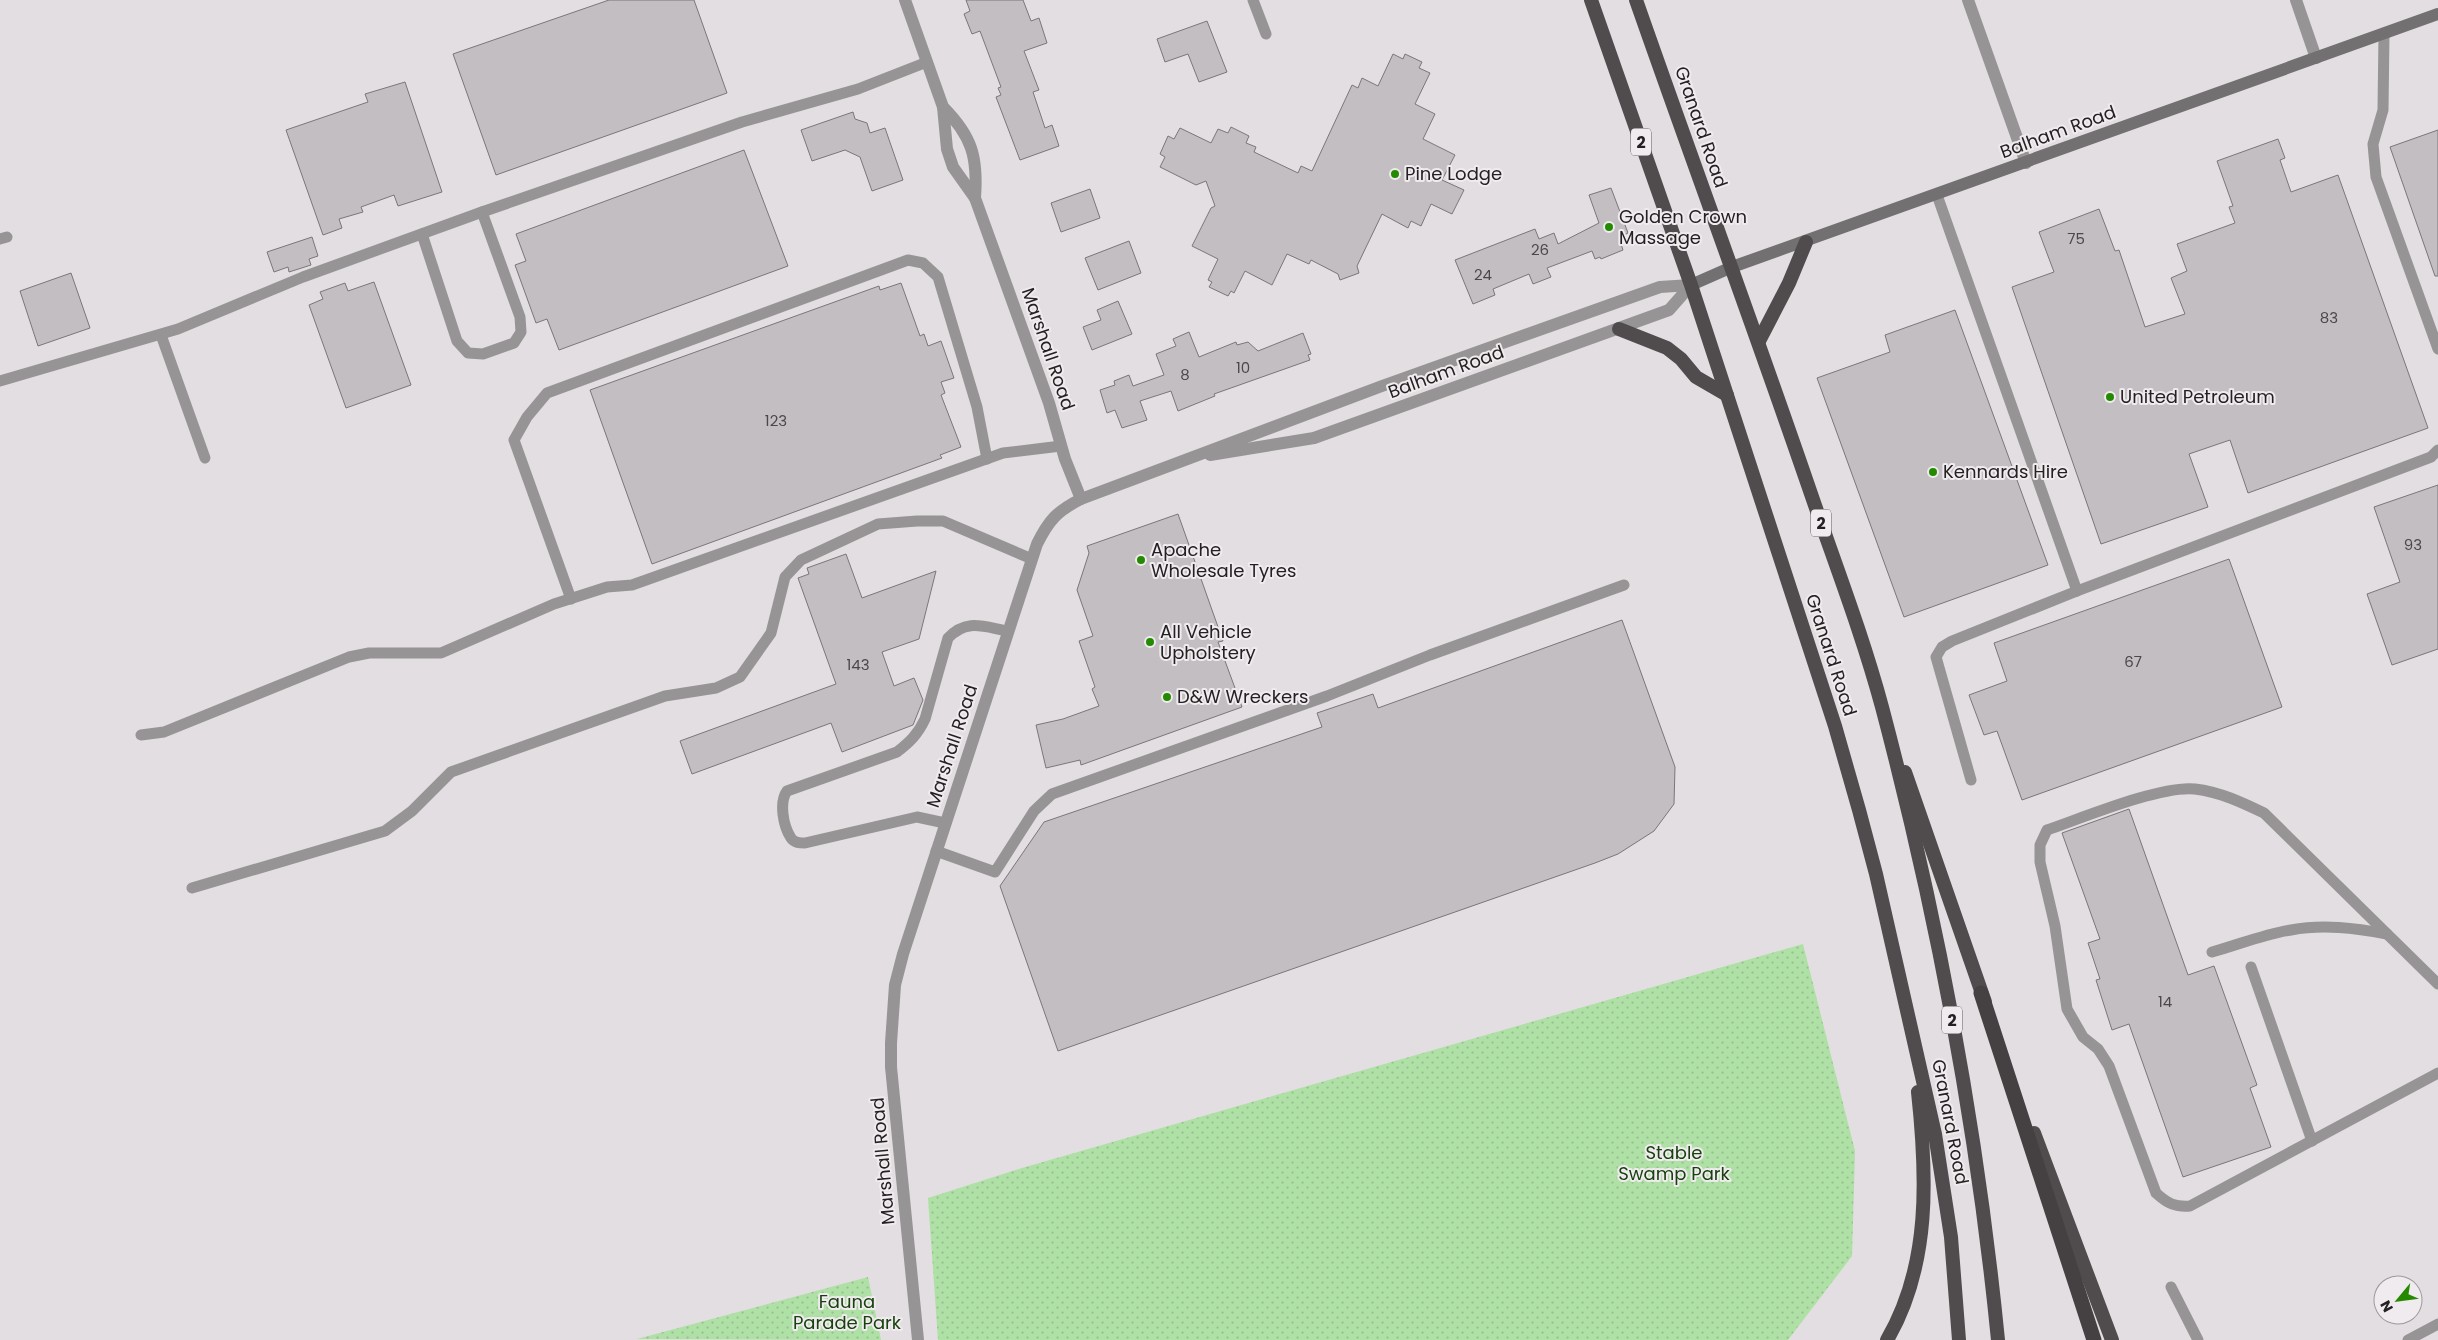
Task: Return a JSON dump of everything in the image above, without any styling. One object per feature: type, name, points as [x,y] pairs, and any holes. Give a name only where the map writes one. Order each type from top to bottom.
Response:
[{"type":"highway","name":"Granard Road","points":[[1591,0],[1727,395],[1835,726],[1876,874],[1913,1031],[1942,1172],[1954,1266],[1959,1340]]},
{"type":"highway","name":"Granard Road","points":[[1636,0],[1759,341],[1881,705],[1929,904],[1966,1094],[1981,1192],[1998,1340]]},
{"type":"highway","points":[[1759,341],[1790,283],[1806,242]]},
{"type":"highway","points":[[1619,329],[1667,348],[1681,359],[1696,377],[1727,395]]},
{"type":"highway","points":[[1881,705],[1957,919],[2094,1340]]},
{"type":"highway","points":[[1981,993],[2112,1340]]},
{"type":"highway","points":[[1887,1340],[1903,1306],[1914,1271],[1925,1197],[1922,1133],[1913,1031]]},
{"type":"main road","name":"Balham Road","points":[[1690,285],[1732,267],[2438,14]]},
{"type":"street","name":"Marshall Road","points":[[905,0],[943,106],[947,149],[962,181],[975,198],[1050,402],[1061,446],[1081,499],[1058,512],[1037,544],[902,954],[895,985],[890,1043],[918,1340]]},
{"type":"street","points":[[1968,0],[2026,163]]},
{"type":"street","points":[[2296,0],[2316,58]]},
{"type":"street","name":"Marshall Road","points":[[943,106],[958,122],[968,137],[975,159],[975,198]]},
{"type":"street","name":"Balham Road","points":[[1198,456],[1314,438],[1669,310],[1690,285]]},
{"type":"street","name":"Balham Road","points":[[1081,499],[1382,386],[1660,286],[1690,285]]},
{"type":"lane","points":[[1253,0],[1266,34]]},
{"type":"lane","points":[[2384,34],[2383,110],[2374,144],[2376,177],[2438,349]]},
{"type":"lane","points":[[1,378],[161,335],[303,276],[482,212],[742,122],[858,89],[927,62]]},
{"type":"lane","points":[[1937,195],[2077,591]]},
{"type":"lane","points":[[422,234],[457,341],[468,353],[483,354],[514,343],[521,332],[520,317],[482,212]]},
{"type":"lane","points":[[571,599],[514,440],[527,417],[546,393],[908,260],[923,263],[938,277],[977,407],[987,459]]},
{"type":"lane","points":[[161,335],[205,458]]},
{"type":"lane","points":[[140,735],[164,732],[349,657],[369,653],[441,653],[571,599],[607,587],[632,586],[1003,452],[1061,446]]},
{"type":"lane","points":[[1971,780],[1936,657],[1942,647],[1952,641],[2077,591],[2431,457],[2438,450]]},
{"type":"lane","points":[[192,888],[385,832],[412,811],[451,772],[665,696],[716,688],[740,677],[755,659],[771,633],[785,577],[800,560],[878,524],[943,521],[1032,559]]},
{"type":"lane","points":[[936,851],[995,872],[1034,811],[1052,794],[1327,696],[1430,654],[1624,585]]},
{"type":"lane","points":[[945,822],[917,817],[806,843],[797,842],[791,838],[782,810],[782,797],[787,791],[897,752],[910,742],[920,729],[925,718],[948,638],[956,629],[964,625],[976,625],[1008,631]]},
{"type":"lane","points":[[2438,984],[2264,813],[2229,796],[2193,789],[2168,790],[2047,830],[2040,845],[2040,862],[2055,926],[2067,1009],[2083,1037],[2098,1049],[2109,1066],[2156,1193],[2175,1207],[2190,1206],[2438,1073]]},
{"type":"lane","points":[[2212,952],[2290,930],[2318,927],[2355,928],[2387,934]]},
{"type":"lane","points":[[2251,967],[2312,1140]]},
{"type":"lane","points":[[2171,1287],[2198,1340]]},
{"type":"lane","points":[[2408,1340],[2438,1324]]},
{"type":"green space","name":"Stable Swamp Park","points":[[1803,944],[1855,1151],[1852,1256],[1788,1340],[938,1340],[928,1198],[1022,1168]]},
{"type":"green space","name":"Fauna Parade Park","points":[[868,1277],[881,1340],[637,1339]]},
{"type":"building","points":[[609,0],[694,0],[727,93],[496,175],[453,54]]},
{"type":"building","points":[[966,0],[1023,0],[1031,21],[1039,18],[1047,43],[1024,51],[1039,90],[1033,92],[1045,128],[1052,125],[1059,146],[1020,160],[996,97],[1001,95],[998,88],[1001,87],[980,31],[972,34],[964,14],[970,11]]},
{"type":"building","points":[[1207,21],[1227,72],[1199,82],[1188,54],[1165,62],[1157,39]]},
{"type":"building","name":"Pine Lodge","points":[[1393,54],[1403,59],[1405,54],[1422,62],[1419,68],[1430,73],[1415,104],[1435,114],[1423,139],[1455,155],[1442,180],[1464,190],[1452,214],[1431,204],[1421,226],[1411,221],[1408,228],[1382,214],[1357,266],[1359,273],[1340,280],[1338,274],[1311,260],[1309,264],[1287,254],[1272,285],[1245,271],[1234,293],[1231,291],[1228,296],[1209,287],[1212,282],[1208,280],[1218,259],[1192,246],[1211,208],[1215,206],[1206,181],[1196,185],[1160,167],[1165,157],[1160,154],[1168,136],[1174,139],[1180,128],[1211,143],[1218,129],[1228,133],[1231,127],[1249,136],[1246,143],[1256,147],[1254,152],[1298,173],[1301,166],[1312,171],[1352,85],[1358,88],[1362,78],[1378,86]]},
{"type":"building","points":[[405,82],[442,192],[398,206],[394,195],[361,207],[363,212],[339,219],[342,228],[323,235],[286,130],[368,102],[365,94]]},
{"type":"building","points":[[853,112],[855,119],[867,123],[870,133],[885,128],[903,180],[872,191],[860,157],[845,150],[812,161],[801,130]]},
{"type":"building","points":[[2438,130],[2438,276],[2435,276],[2390,147]]},
{"type":"building","points":[[2278,139],[2285,158],[2280,160],[2291,192],[2338,175],[2428,428],[2248,493],[2230,440],[2189,454],[2208,507],[2101,544],[2012,287],[2054,272],[2039,232],[2099,209],[2115,251],[2119,250],[2145,327],[2185,314],[2171,278],[2187,271],[2177,244],[2235,223],[2229,207],[2233,206],[2217,161]]},
{"type":"building","points":[[744,150],[788,266],[559,350],[547,319],[536,323],[515,265],[526,261],[516,234]]},
{"type":"building","points":[[1611,188],[1628,233],[1622,236],[1623,239],[1620,241],[1623,250],[1601,259],[1600,257],[1595,259],[1592,251],[1547,268],[1551,277],[1533,284],[1529,274],[1493,289],[1495,295],[1473,304],[1455,260],[1535,229],[1539,239],[1554,233],[1558,244],[1599,223],[1589,195]]},
{"type":"building","points":[[1090,189],[1100,218],[1061,232],[1051,203]]},
{"type":"building","points":[[312,237],[318,256],[309,259],[311,265],[289,272],[288,267],[274,272],[267,252]]},
{"type":"building","points":[[1129,241],[1141,273],[1098,290],[1085,258]]},
{"type":"building","points":[[71,273],[90,328],[38,346],[20,291]]},
{"type":"building","points":[[374,282],[411,385],[346,408],[309,305],[323,299],[320,292],[345,283],[348,291]]},
{"type":"building","points":[[901,283],[920,336],[924,334],[928,346],[941,341],[954,378],[941,382],[945,393],[941,395],[961,447],[940,455],[942,458],[652,564],[590,390],[879,286],[880,290]]},
{"type":"building","points":[[1118,301],[1132,334],[1092,350],[1083,327],[1101,320],[1097,310]]},
{"type":"building","name":"Kennards Hire","points":[[1955,310],[2048,565],[1904,617],[1817,378],[1890,352],[1885,335]]},
{"type":"building","points":[[1189,332],[1199,357],[1236,342],[1237,345],[1248,342],[1258,351],[1303,333],[1311,354],[1308,355],[1310,360],[1214,394],[1215,396],[1178,411],[1171,391],[1140,401],[1147,420],[1122,428],[1115,410],[1107,413],[1100,390],[1115,385],[1114,381],[1129,375],[1133,386],[1164,375],[1156,354],[1176,346],[1173,339]]},
{"type":"building","points":[[2438,485],[2438,649],[2392,665],[2367,594],[2400,582],[2374,507]]},
{"type":"building","points":[[1178,514],[1223,641],[1218,642],[1242,707],[1081,765],[1080,760],[1046,768],[1036,725],[1063,719],[1099,706],[1092,689],[1095,687],[1079,641],[1093,636],[1077,590],[1089,553],[1087,546]]},
{"type":"building","points":[[846,554],[862,598],[936,571],[919,639],[882,652],[894,686],[914,678],[923,700],[913,725],[842,752],[831,723],[692,774],[680,741],[836,684],[798,578],[809,574],[807,568]]},
{"type":"building","points":[[2229,559],[2282,707],[2022,800],[1997,731],[1984,735],[1969,695],[2007,681],[1994,643]]},
{"type":"building","points":[[1622,620],[1675,767],[1674,804],[1654,831],[1618,854],[1595,863],[1058,1051],[1000,886],[1044,822],[1322,727],[1317,713],[1373,694],[1378,708]]},
{"type":"building","points":[[2129,809],[2188,975],[2214,966],[2257,1085],[2250,1088],[2271,1147],[2183,1177],[2129,1024],[2112,1030],[2096,980],[2100,979],[2088,943],[2100,939],[2062,833]]},
{"type":"place","name":"Pine Lodge","points":[[1395,174]]},
{"type":"place","name":"Golden Crown Massage","points":[[1609,227]]},
{"type":"place","name":"United Petroleum","points":[[2110,397]]},
{"type":"place","name":"Kennards Hire","points":[[1933,472]]},
{"type":"place","name":"Apache Wholesale Tyres","points":[[1141,560]]},
{"type":"place","name":"All Vehicle Upholstery","points":[[1150,642]]},
{"type":"place","name":"D&W Wreckers","points":[[1167,697]]}]
